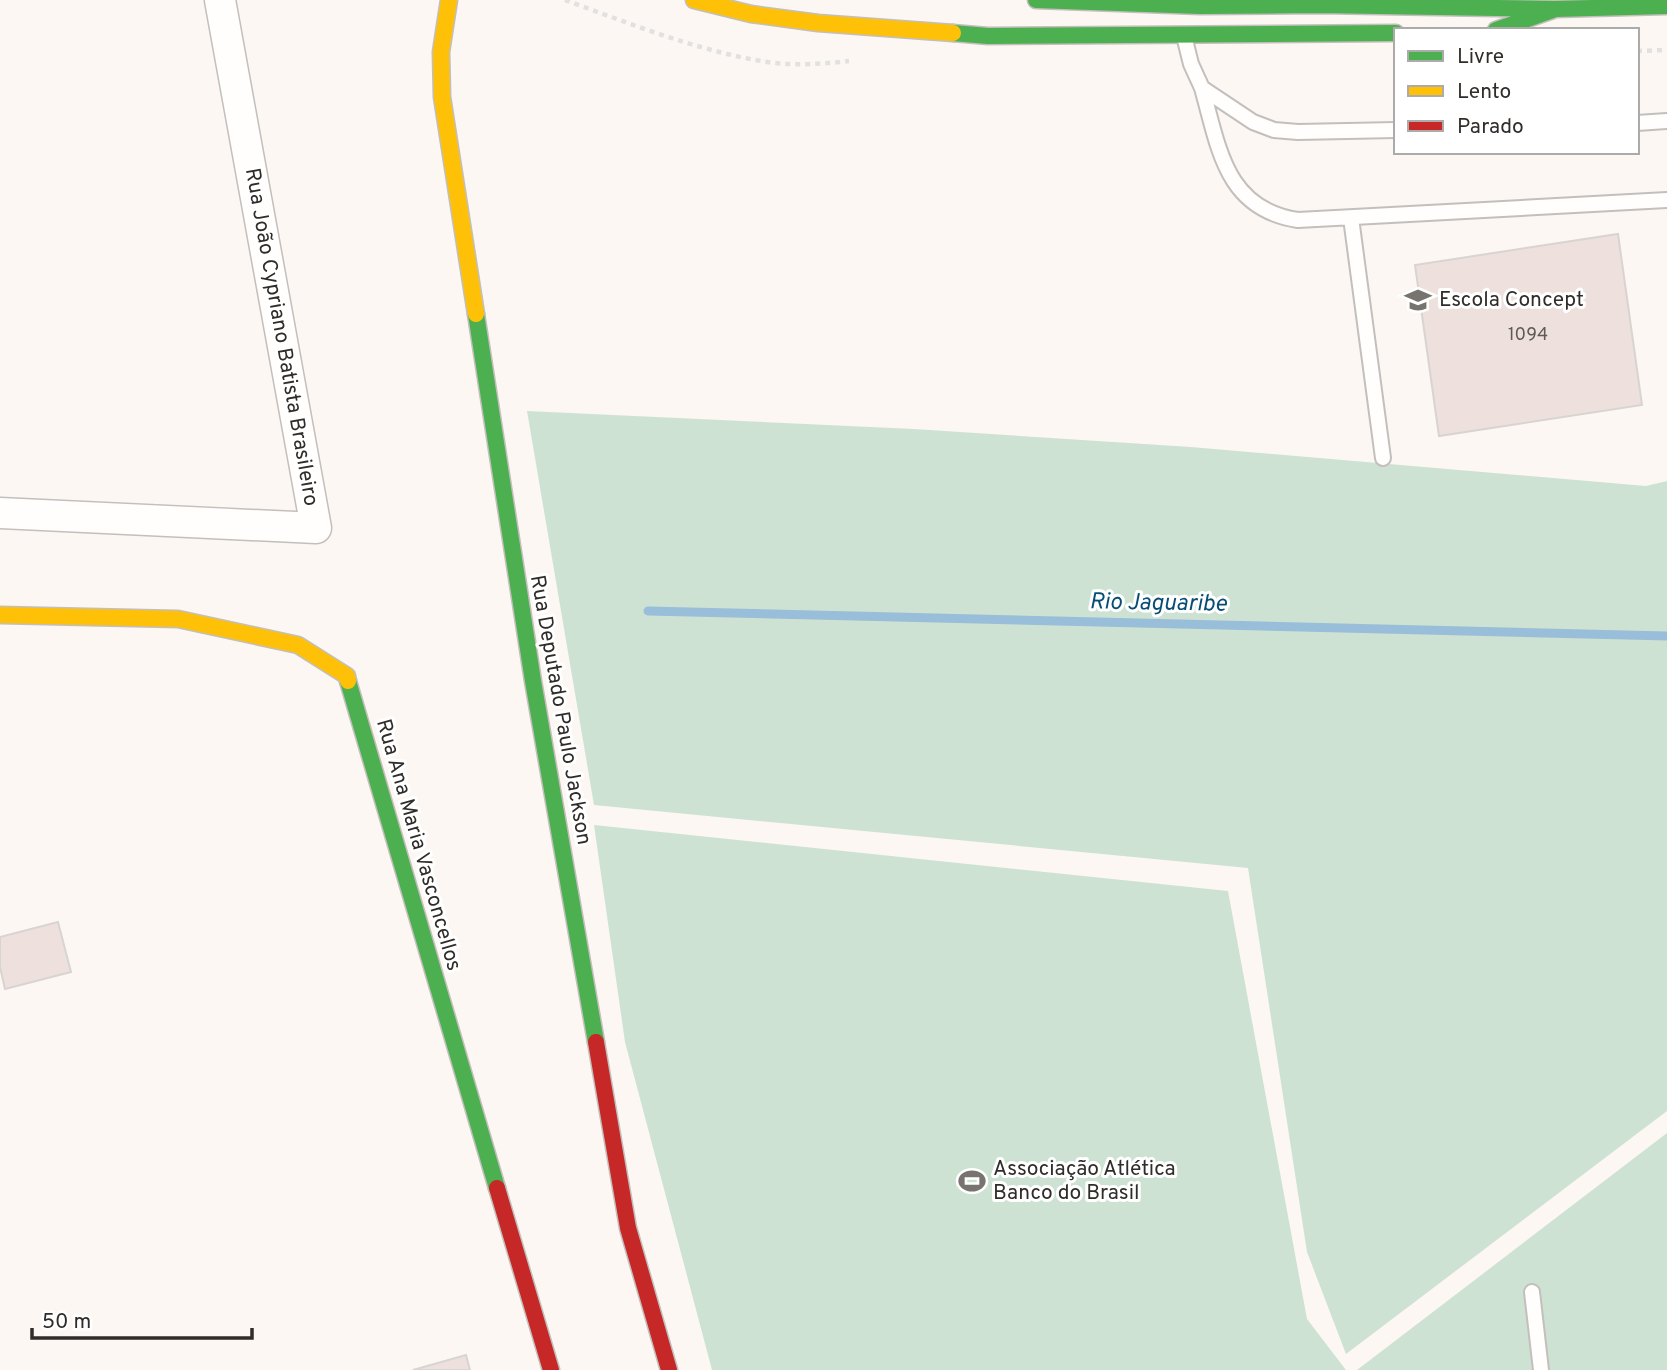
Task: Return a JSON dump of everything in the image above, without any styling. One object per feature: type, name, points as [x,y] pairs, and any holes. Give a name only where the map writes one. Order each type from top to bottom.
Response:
[{"type":"main road","name":"Rua Deputado Paulo Jackson","points":[[449,0],[442,52],[445,125],[509,538],[628,1228],[669,1370]]},
{"type":"main road","name":"Rua Deputado Paulo Jackson","points":[[442,52],[458,0]]},
{"type":"main road","points":[[694,0],[751,14],[818,23],[988,36],[1394,33]]},
{"type":"main road","points":[[1036,0],[1199,6],[1555,9],[1667,6]]},
{"type":"main road","points":[[1502,28],[1555,9]]},
{"type":"main road","points":[[442,52],[464,19]]},
{"type":"main road","name":"Rua Ana Maria Vasconcellos","points":[[0,615],[178,619],[298,645],[346,676],[551,1370]]},
{"type":"street","name":"Rua João Cypriano Batista Brasileiro","points":[[0,513],[316,528],[220,0]]},
{"type":"lane","points":[[1184,36],[1227,169],[1242,193],[1258,208],[1278,217],[1298,220],[1351,218],[1667,200]]},
{"type":"lane","points":[[1202,88],[1253,122],[1274,130],[1394,130]]},
{"type":"lane","points":[[1639,123],[1667,121]]},
{"type":"lane","points":[[1351,218],[1383,458]]},
{"type":"lane","points":[[1532,1292],[1541,1370]]},
{"type":"path","points":[[1639,51],[1667,51]]},
{"type":"green space","points":[[527,411],[914,429],[1191,447],[1646,486],[1667,481],[1667,1111],[1346,1354],[1307,1252],[1248,868],[594,805]]},
{"type":"green space","name":"Associação Atlética Banco do Brasil","points":[[594,825],[1228,891],[1307,1319],[1346,1370],[712,1370],[625,1042]]},
{"type":"green space","points":[[1667,1133],[1667,1370],[1357,1370]]},
{"type":"building","points":[[1618,234],[1642,405],[1439,436],[1415,265]]},
{"type":"building","points":[[58,922],[71,972],[5,989],[0,967],[0,937]]},
{"type":"building","points":[[466,1355],[470,1370],[413,1370]]},
{"type":"waterway","name":"Rio Jaguaribe","points":[[648,611],[1667,636]]},
{"type":"traffic: fast","points":[[1036,0],[1200,6],[1555,9],[1667,6]]},
{"type":"traffic: fast","points":[[1502,28],[1553,10]]},
{"type":"traffic: fast","points":[[953,33],[988,36],[1394,33]]},
{"type":"traffic: fast","points":[[476,314],[533,681],[596,1042]]},
{"type":"traffic: fast","points":[[348,681],[497,1188]]},
{"type":"traffic: slow","points":[[449,0],[441,52],[442,97],[476,314]]},
{"type":"traffic: slow","points":[[694,0],[751,14],[818,23],[953,33]]},
{"type":"traffic: slow","points":[[0,615],[178,619],[298,645],[347,676],[348,681]]},
{"type":"traffic: jam","points":[[596,1042],[628,1228],[669,1370]]},
{"type":"traffic: jam","points":[[497,1188],[551,1370]]},
{"type":"place","name":"Escola Concept","points":[[1418,300]]},
{"type":"place","name":"Associação Atlética Banco do Brasil","points":[[972,1181]]}]
